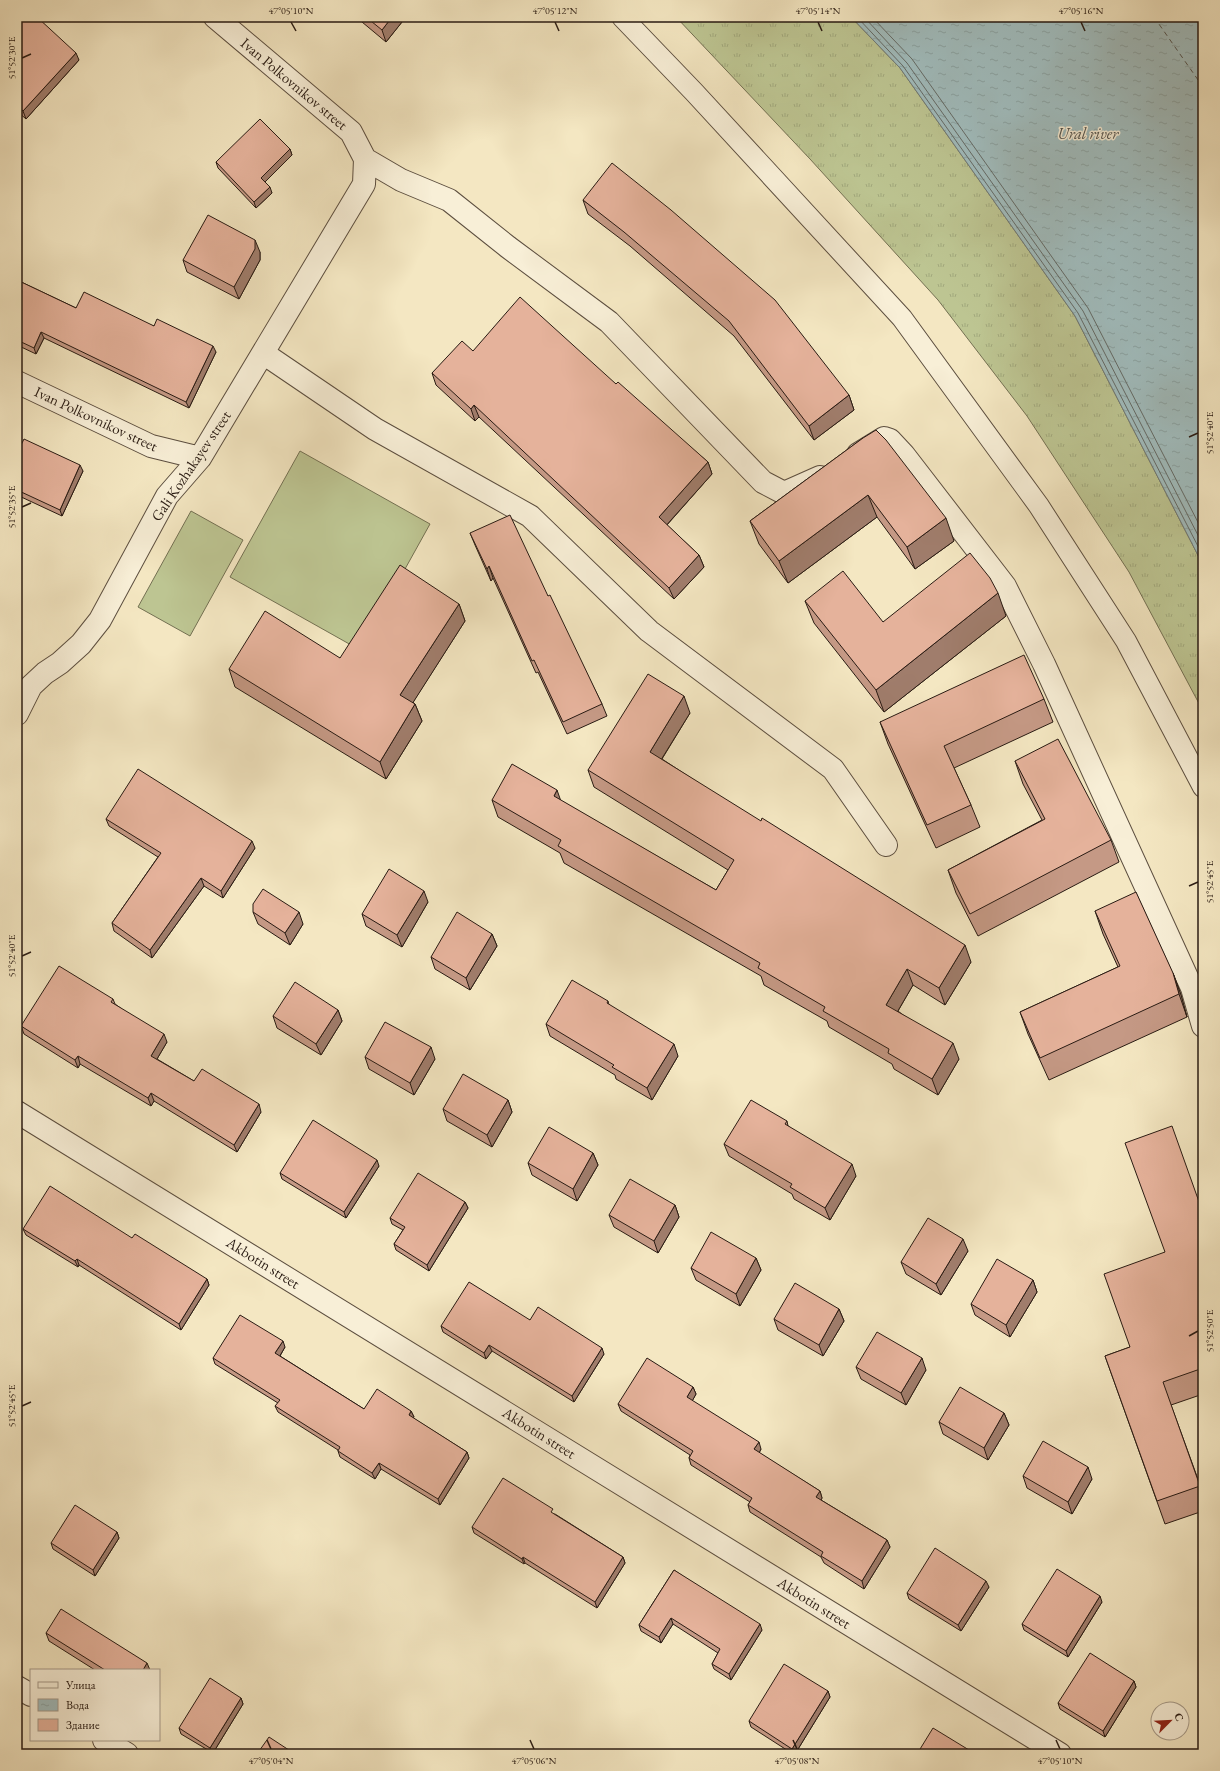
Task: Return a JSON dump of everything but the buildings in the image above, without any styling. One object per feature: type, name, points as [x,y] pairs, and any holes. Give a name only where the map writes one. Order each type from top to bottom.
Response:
[{"type":"street","name":"Ivan Polkovnikov street","points":[[215,17],[351,132],[365,159]]},
{"type":"street","points":[[622,17],[694,92],[902,318],[1043,512],[1126,641],[1203,787]]},
{"type":"street","name":"Gali Kozhakayev street","points":[[17,714],[31,686],[81,644],[100,620],[167,496],[200,458],[364,184],[365,159]]},
{"type":"street","points":[[365,159],[402,180],[449,200],[609,322],[763,482],[784,494],[815,480],[884,438],[890,440],[904,455],[1005,586],[1044,664],[1192,988],[1203,1026]]},
{"type":"street","points":[[263,353],[375,429],[530,516],[649,631],[833,769],[886,846]]},
{"type":"street","name":"Ivan Polkovnikov street","points":[[17,382],[151,446],[200,458]]},
{"type":"street","name":"Akbotin street","points":[[17,1112],[1060,1754]]},
{"type":"street","points":[[17,1687],[30,1694]]},
{"type":"street","points":[[106,1741],[127,1754]]},
{"type":"green space","points":[[676,17],[851,17],[900,68],[1075,316],[1203,565],[1203,711],[1129,572],[1027,416],[938,300],[810,159]]},
{"type":"green space","points":[[300,451],[430,524],[360,650],[230,577]]},
{"type":"green space","points":[[191,511],[243,540],[190,636],[138,607]]},
{"type":"water","name":"Ural river","points":[[851,17],[1203,17],[1203,565],[1075,316],[900,68]]},
{"type":"ferry route","points":[[1154,17],[1203,87]]}]
